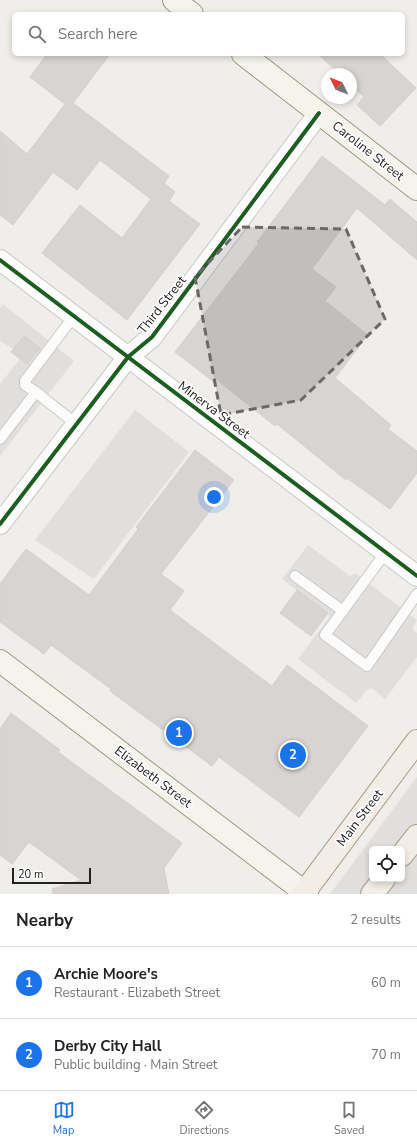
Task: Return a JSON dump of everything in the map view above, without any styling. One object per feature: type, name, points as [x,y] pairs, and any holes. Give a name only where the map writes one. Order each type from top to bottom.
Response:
[{"type":"main road","points":[[174,0],[189,12]]},
{"type":"main road","name":"Caroline Street","points":[[246,56],[417,188]]},
{"type":"main road","name":"Elizabeth Street","points":[[0,661],[304,893]]},
{"type":"main road","name":"Main Street","points":[[304,893],[417,741]]},
{"type":"main road","points":[[405,852],[417,836]]},
{"type":"main road","points":[[372,894],[382,882]]},
{"type":"street","name":"Third Street","points":[[0,524],[128,357],[152,337],[318,113]]},
{"type":"street","name":"Minerva Street","points":[[0,260],[417,576]]},
{"type":"lane","points":[[74,316],[25,381],[25,385],[76,424]]},
{"type":"lane","points":[[0,439],[36,392]]},
{"type":"lane","points":[[386,552],[325,635],[367,666],[417,594]]},
{"type":"lane","points":[[295,576],[343,611]]},
{"type":"highlighted area","points":[[242,227],[346,229],[385,319],[301,400],[221,415],[195,277]]},
{"type":"shaded area","points":[[3,304],[74,361],[0,456],[0,384],[23,355],[0,341],[0,308]]},
{"type":"shaded area","points":[[135,410],[189,452],[94,579],[35,540]]},
{"type":"shaded area","points":[[308,545],[350,576],[355,573],[417,620],[413,630],[417,633],[417,657],[385,699],[372,688],[367,690],[356,703],[298,659],[330,616],[282,579]]},
{"type":"shaded area","points":[[417,777],[417,894],[330,894]]},
{"type":"building","points":[[46,56],[108,56],[73,103],[169,176],[164,183],[175,192],[169,201],[200,224],[127,320],[42,253],[80,205],[122,238],[151,199],[100,160],[77,190],[53,172],[13,225],[0,215],[0,131],[27,154],[65,104],[30,77]]},
{"type":"building","points":[[320,56],[382,56],[416,88],[380,126],[357,105],[364,97],[357,91],[357,68],[333,68]]},
{"type":"building","points":[[322,156],[385,205],[390,199],[417,222],[417,260],[357,208],[312,269],[336,287],[325,301],[368,335],[335,378],[391,425],[388,429],[417,451],[417,473],[390,509],[347,478],[346,480],[277,424],[275,426],[216,379],[214,382],[175,352],[259,243],[257,242]]},
{"type":"building","points":[[24,336],[40,348],[27,364],[11,352]]},
{"type":"building","points":[[195,450],[234,480],[161,574],[184,591],[170,610],[272,686],[287,665],[368,726],[299,817],[219,757],[212,766],[110,691],[111,689],[51,645],[44,654],[0,622],[0,584],[26,549],[89,595],[138,529],[136,527]]},
{"type":"building","points":[[297,590],[328,613],[311,636],[280,613]]},
{"type":"building","points":[[11,713],[60,750],[58,752],[182,843],[164,868],[169,894],[53,894],[52,889],[81,880],[29,842],[12,864],[0,855],[0,729]]},
{"type":"cycle path","points":[[0,524],[128,357],[152,337],[319,113]]},
{"type":"cycle path","points":[[0,260],[417,576]]},
{"type":"place","name":"Archie Moore's","points":[[179,733]]},
{"type":"place","name":"Derby City Hall","points":[[293,755]]}]
